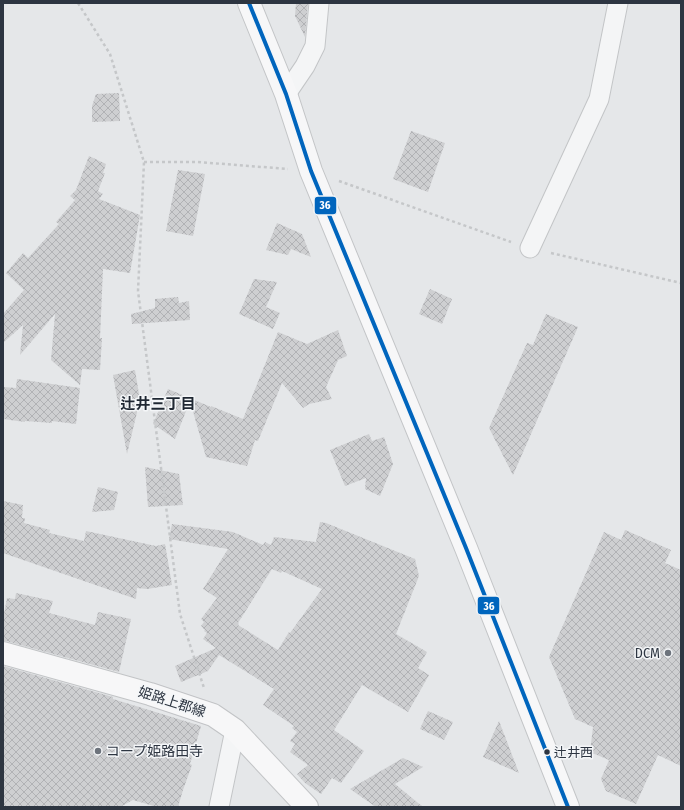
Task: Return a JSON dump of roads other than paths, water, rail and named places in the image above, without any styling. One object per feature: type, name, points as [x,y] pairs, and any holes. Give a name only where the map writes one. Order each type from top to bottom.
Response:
[{"type":"street","points":[[249,3],[286,94],[311,171],[469,556],[568,807]]},
{"type":"street","points":[[286,94],[305,66],[315,46],[319,3]]},
{"type":"street","points":[[530,248],[599,99],[618,3]]},
{"type":"street","name":"姫路上郡線","points":[[3,653],[150,694],[213,715],[235,730],[307,807]]},
{"type":"street","points":[[219,807],[235,730]]},
{"type":"place","name":"DCM","points":[[668,653]]},
{"type":"place","name":"コープ姫路田寺","points":[[98,751]]},
{"type":"place","name":"辻井西","points":[[547,752]]},
{"type":"district","name":"辻井三丁目","points":[[158,404]]}]
